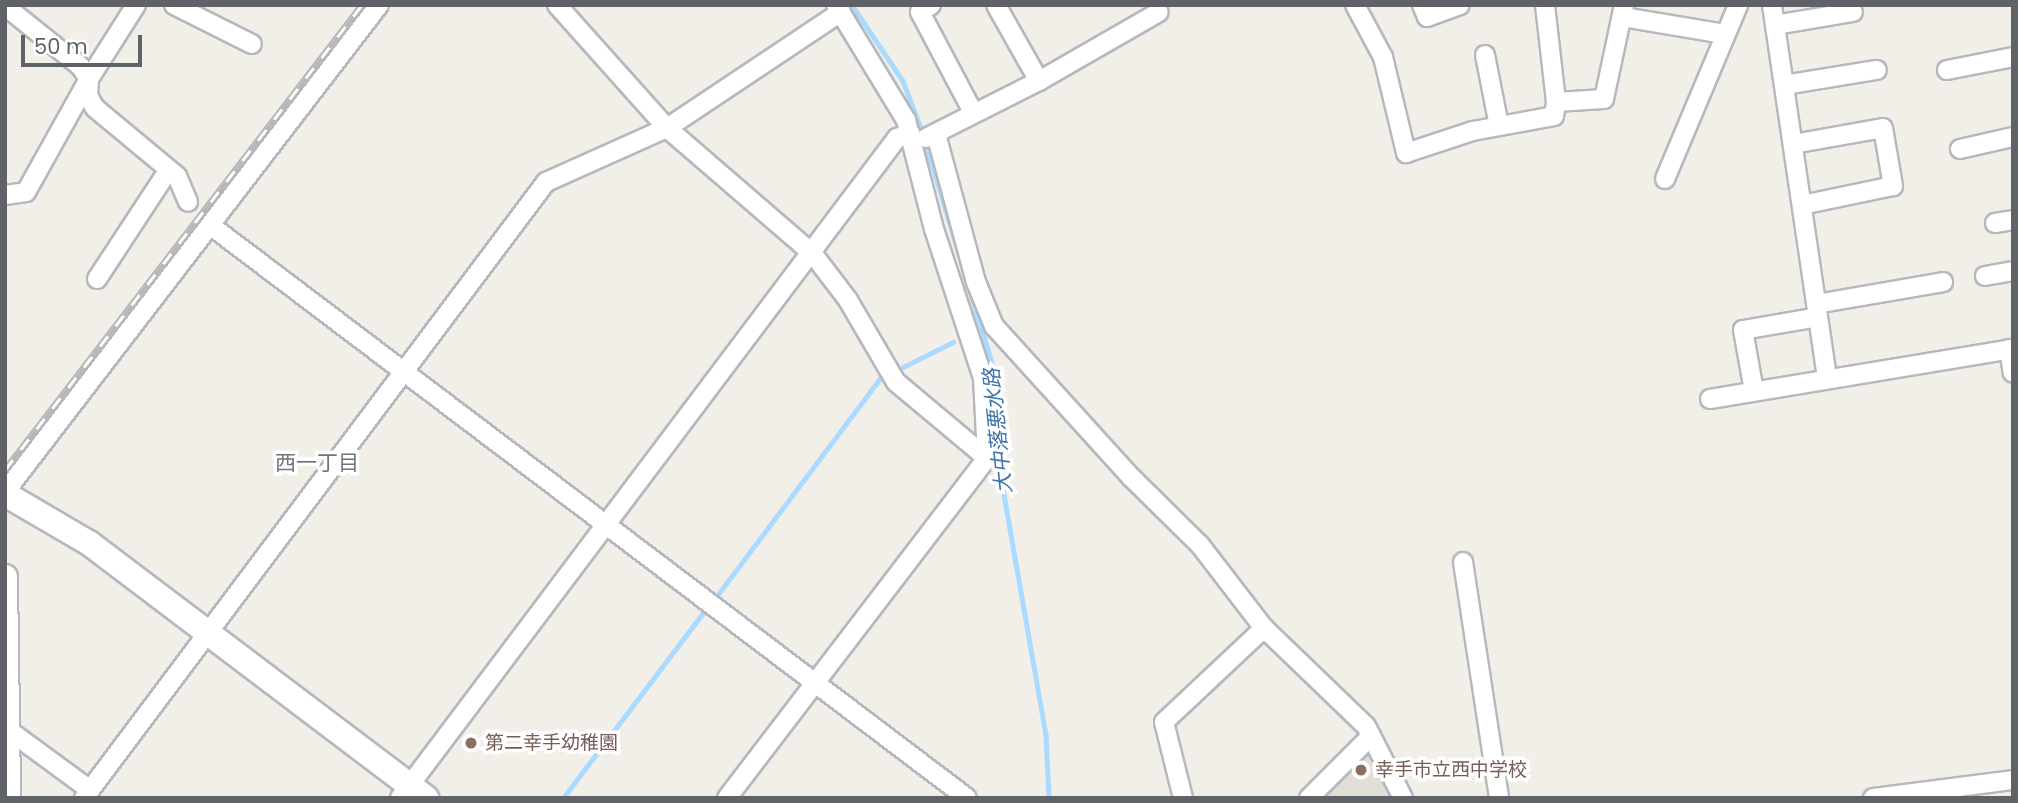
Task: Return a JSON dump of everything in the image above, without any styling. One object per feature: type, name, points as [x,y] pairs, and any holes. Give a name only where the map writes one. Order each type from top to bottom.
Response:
[{"type":"street","points":[[5,195],[26,192],[89,79],[136,5]]},
{"type":"street","points":[[174,5],[252,44]]},
{"type":"street","points":[[379,5],[5,493],[89,543],[412,794],[607,524],[813,254],[897,138],[923,137],[974,114],[1039,81],[1159,12]]},
{"type":"street","points":[[557,5],[667,128],[813,254],[848,300],[897,382],[987,458]]},
{"type":"street","points":[[931,5],[920,12],[974,114]]},
{"type":"street","points":[[996,5],[1039,81]]},
{"type":"street","points":[[1355,5],[1383,57],[1406,153],[1499,127],[1553,116],[1556,102],[1545,5]]},
{"type":"street","points":[[1422,5],[1427,17],[1460,5]]},
{"type":"street","points":[[1665,179],[1738,5]]},
{"type":"street","points":[[1772,5],[1827,379]]},
{"type":"street","points":[[5,6],[80,66],[89,79],[88,96],[106,121],[177,176],[188,202]]},
{"type":"street","points":[[7,729],[87,794],[546,182],[667,128],[838,9],[923,137],[994,326],[1131,477],[1200,545],[1264,628],[1330,688],[1371,736],[1403,798]]},
{"type":"street","points":[[1556,102],[1604,99],[1623,11],[1725,34]]},
{"type":"street","points":[[1775,26],[1853,12]]},
{"type":"street","points":[[1485,55],[1499,127]]},
{"type":"street","points":[[1947,70],[2013,57]]},
{"type":"street","points":[[1784,85],[1877,70]]},
{"type":"street","points":[[1793,144],[1883,128],[1893,186],[1802,205]]},
{"type":"street","points":[[727,798],[987,458],[983,378],[934,229],[923,137]]},
{"type":"street","points":[[1960,149],[2013,137]]},
{"type":"street","points":[[97,279],[168,171]]},
{"type":"street","points":[[210,225],[967,798]]},
{"type":"street","points":[[1985,276],[2013,271]]},
{"type":"street","points":[[1754,391],[1743,330],[1943,282]]},
{"type":"street","points":[[1710,399],[2011,349],[2013,373]]},
{"type":"street","points":[[1463,562],[1499,798]]},
{"type":"street","points":[[5,577],[8,798]]},
{"type":"street","points":[[1183,798],[1164,722],[1264,628]]},
{"type":"street","points":[[1309,798],[1371,736]]},
{"type":"street","points":[[1873,798],[2013,780]]},
{"type":"shaded area","name":"幸手市立西中学校","points":[[1366,747],[1394,798],[1315,798]]},
{"type":"waterway","name":"大中落悪水路","points":[[852,5],[903,81],[923,133]]},
{"type":"waterway","name":"大中落悪水路","points":[[925,141],[993,366],[998,460],[1046,734],[1049,798]]},
{"type":"waterway","points":[[903,367],[953,342]]},
{"type":"waterway","points":[[719,593],[881,377]]},
{"type":"waterway","points":[[563,798],[703,613]]},
{"type":"railway","points":[[5,470],[362,5]]},
{"type":"place","name":"第二幸手幼稚園","points":[[471,743]]},
{"type":"place","name":"幸手市立西中学校","points":[[1361,770]]},
{"type":"district","name":"西一丁目","points":[[317,463]]}]
